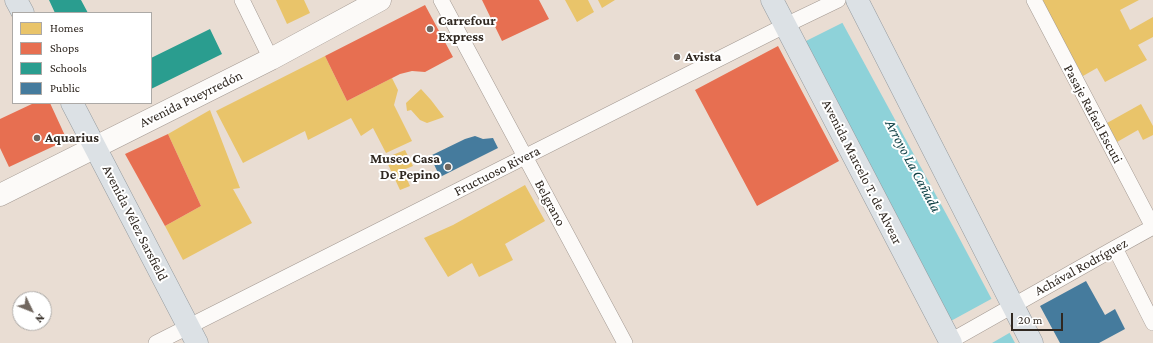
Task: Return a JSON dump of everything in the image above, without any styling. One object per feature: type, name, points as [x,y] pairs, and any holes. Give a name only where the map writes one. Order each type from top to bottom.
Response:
[{"type":"main road","points":[[16,0],[22,12]]},
{"type":"main road","name":"Avenida Pueyrredón","points":[[0,195],[272,59],[380,0]]},
{"type":"main road","name":"Avenida Marcelo T. de Alvear","points":[[772,0],[790,23],[953,340]]},
{"type":"main road","points":[[857,0],[1007,309],[1032,343]]},
{"type":"main road","name":"Avenida Vélez Sarsfield","points":[[73,104],[192,335]]},
{"type":"street","points":[[242,0],[272,59]]},
{"type":"street","name":"Belgrano","points":[[441,0],[625,343]]},
{"type":"street","name":"Fructuoso Rivera","points":[[156,343],[192,335],[525,157],[838,0]]},
{"type":"street","name":"Pasaje Rafael Escuti","points":[[1034,0],[1153,227]]},
{"type":"street","name":"Achával Rodríguez","points":[[953,340],[1153,227]]},
{"type":"street","points":[[1115,248],[1153,323]]},
{"type":"water","name":"Arroyo La Cañada","points":[[782,0],[830,0],[1015,343],[963,343]]},
{"type":"pier","points":[[780,0],[832,0],[844,22],[802,43]]},
{"type":"pier","points":[[993,298],[1011,332],[992,343],[960,343],[949,322]]},
{"type":"building: Homes","points":[[276,0],[304,0],[310,13],[287,24]]},
{"type":"building: Homes","points":[[565,0],[588,0],[594,12],[577,22]]},
{"type":"building: Homes","points":[[598,0],[615,0],[602,8]]},
{"type":"building: Homes","points":[[1039,0],[1139,0],[1120,10],[1130,30],[1153,17],[1153,37],[1138,45],[1147,60],[1105,82],[1097,68],[1083,76]]},
{"type":"building: Homes","points":[[325,56],[347,101],[392,78],[398,90],[394,105],[412,141],[386,153],[373,128],[361,136],[351,118],[308,140],[305,131],[243,163],[216,111]]},
{"type":"building: Homes","points":[[421,89],[444,117],[427,123],[420,120],[411,110],[407,111],[406,103]]},
{"type":"building: Homes","points":[[1141,104],[1153,126],[1153,135],[1143,140],[1138,130],[1117,142],[1107,123]]},
{"type":"building: Homes","points":[[210,110],[240,188],[233,189],[252,223],[183,260],[165,226],[201,206],[168,134]]},
{"type":"building: Homes","points":[[405,150],[413,166],[403,170],[410,186],[400,190],[385,158]]},
{"type":"building: Homes","points":[[525,185],[545,221],[505,244],[513,260],[479,277],[472,263],[448,277],[424,238],[453,225]]},
{"type":"building: Shops","points":[[482,0],[539,0],[549,19],[502,41]]},
{"type":"building: Shops","points":[[425,5],[453,57],[425,72],[412,71],[400,74],[347,101],[325,56]]},
{"type":"building: Shops","points":[[778,46],[839,161],[757,206],[695,90]]},
{"type":"building: Shops","points":[[32,104],[50,104],[67,140],[9,167],[0,148],[0,119]]},
{"type":"building: Shops","points":[[168,134],[201,206],[165,226],[125,154]]},
{"type":"building: Schools","points":[[49,0],[81,0],[87,12],[55,12]]},
{"type":"building: Schools","points":[[210,29],[222,54],[152,89],[152,58]]},
{"type":"building: Public","name":"Museo Casa De Pepino","points":[[475,136],[483,139],[493,138],[498,148],[440,177],[430,156],[465,139]]},
{"type":"building: Public","points":[[1086,281],[1105,315],[1115,309],[1125,329],[1099,343],[1060,343],[1040,306]]},
{"type":"place","name":"Carrefour Express","points":[[430,29]]},
{"type":"place","name":"Avista","points":[[677,57]]},
{"type":"place","name":"Aquarius","points":[[37,138]]},
{"type":"place","name":"Museo Casa De Pepino","points":[[448,167]]}]
